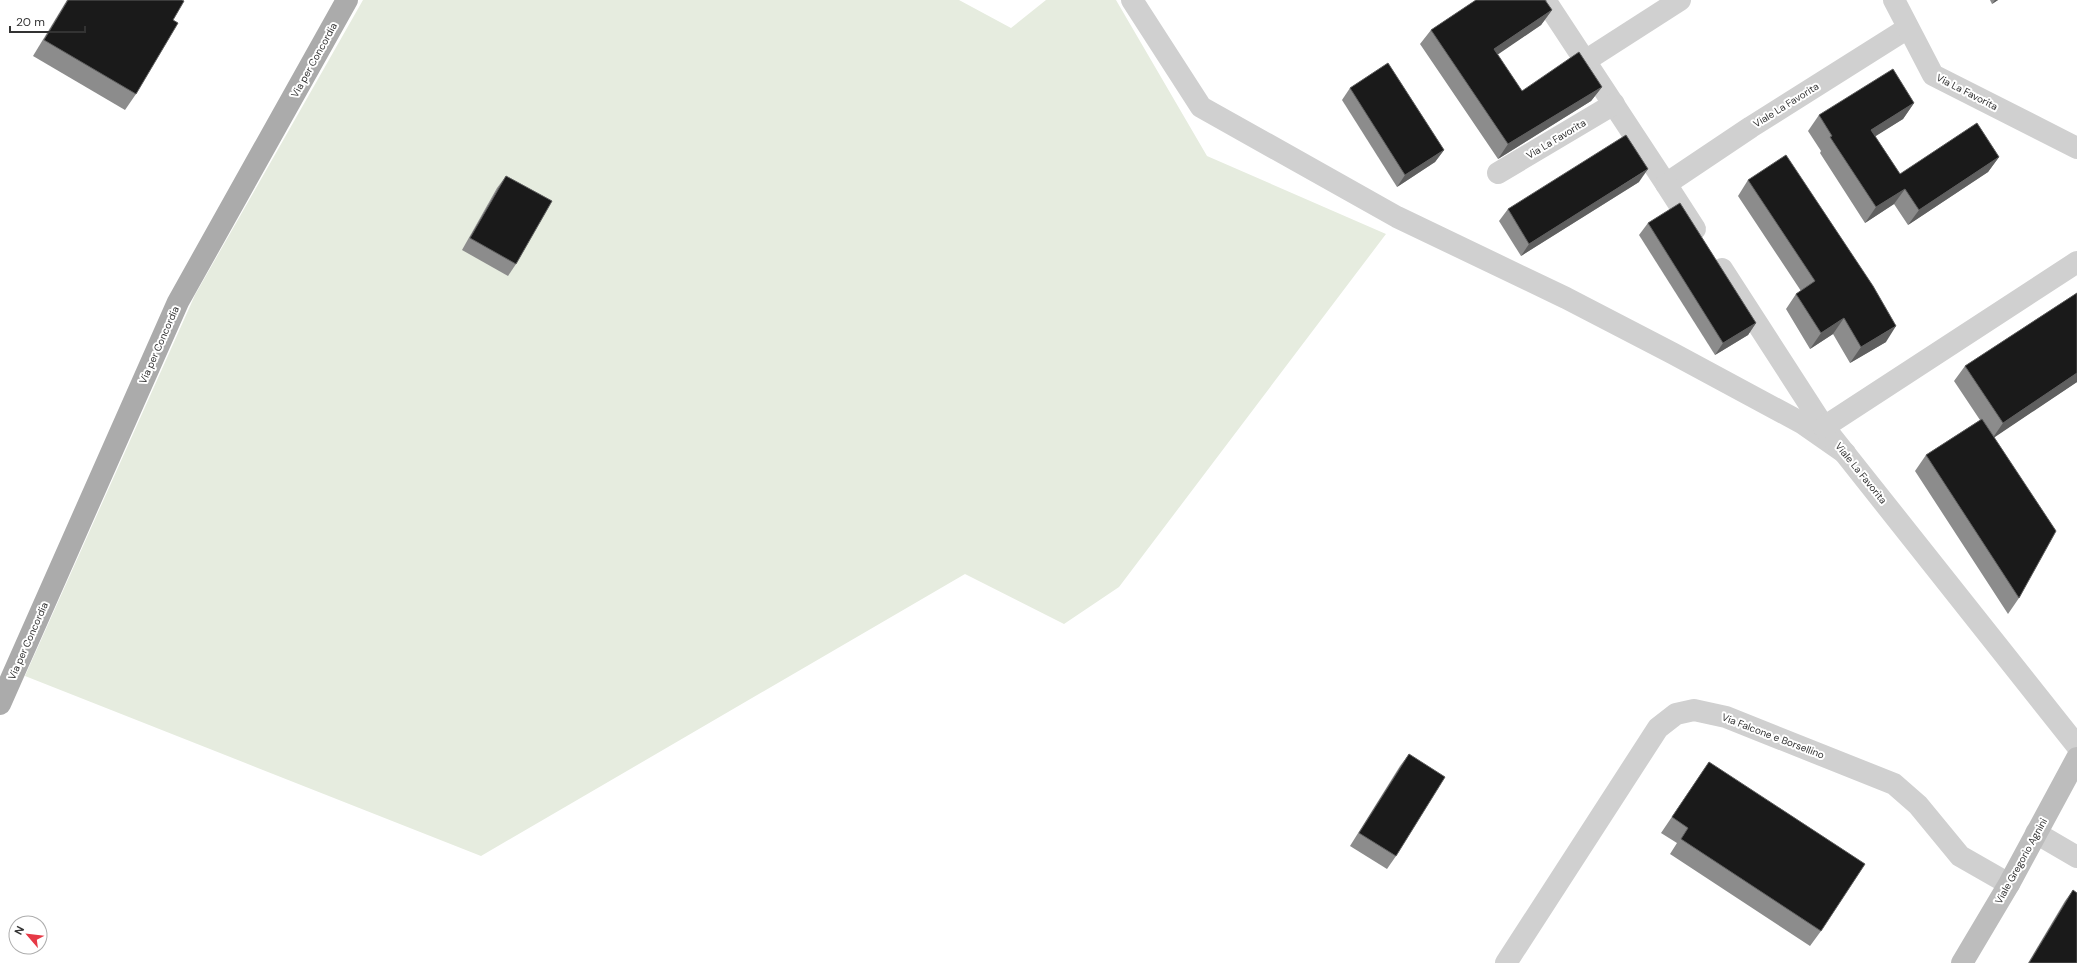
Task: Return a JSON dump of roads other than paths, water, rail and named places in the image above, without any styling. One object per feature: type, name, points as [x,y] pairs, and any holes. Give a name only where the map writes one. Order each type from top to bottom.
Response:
[{"type":"main road","name":"Via per Concordia","points":[[0,704],[178,302],[347,0]]},
{"type":"main road","name":"Viale Gregorio Agnini","points":[[1962,963],[2009,884],[2077,758]]},
{"type":"street","points":[[1132,0],[1201,107],[1397,217],[1566,298],[1678,356],[1802,423],[1845,453]]},
{"type":"street","name":"Viale La Favorita","points":[[1545,0],[1824,427],[2077,746]]},
{"type":"street","points":[[1585,61],[1680,0]]},
{"type":"street","name":"Via La Favorita","points":[[1894,0],[1933,75],[2077,148]]},
{"type":"street","name":"Viale La Favorita","points":[[1666,184],[1751,127],[1908,28]]},
{"type":"street","name":"Via La Favorita","points":[[1498,173],[1614,104]]},
{"type":"street","points":[[1824,427],[2077,262]]},
{"type":"street","name":"Via Falcone e Borsellino","points":[[1506,963],[1658,728],[1676,714],[1694,710],[1726,717],[1894,784],[1918,805],[1960,856],[2009,884]]},
{"type":"street","points":[[2036,833],[2077,857]]}]
